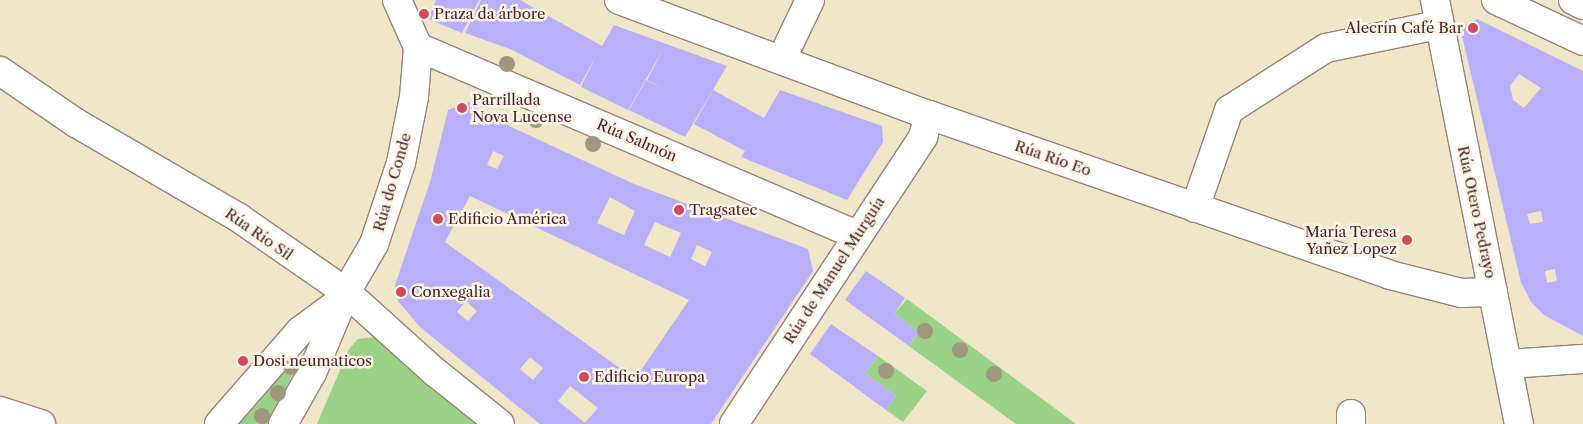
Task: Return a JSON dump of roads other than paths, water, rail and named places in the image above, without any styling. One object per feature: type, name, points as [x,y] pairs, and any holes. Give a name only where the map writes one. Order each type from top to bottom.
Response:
[{"type":"street","name":"Rúa do Conde","points":[[283,424],[312,373],[344,296],[374,244],[401,163],[414,97],[418,47],[397,0]]},
{"type":"street","name":"Rúa Río Eo","points":[[619,0],[674,10],[928,115],[1390,275],[1462,293],[1493,292]]},
{"type":"street","points":[[787,48],[810,0]]},
{"type":"street","points":[[1496,0],[1583,41]]},
{"type":"street","points":[[1574,0],[1583,5]]},
{"type":"street","points":[[1195,208],[1229,110],[1326,48],[1437,13]]},
{"type":"street","name":"Rúa Otero Pedrayo","points":[[1437,13],[1519,424]]},
{"type":"street","name":"Rúa Salmón","points":[[418,47],[856,235]]},
{"type":"street","name":"Rúa Río Sil","points":[[0,71],[76,123],[239,218],[344,296],[500,424]]},
{"type":"street","name":"Rúa de Manuel Murguía","points":[[734,424],[856,235],[923,137],[928,115]]},
{"type":"street","name":"Rúa do Conde","points":[[219,424],[300,331],[344,296]]},
{"type":"street","points":[[1507,364],[1583,359]]},
{"type":"street","points":[[0,411],[42,424]]},
{"type":"place","name":"Praza da árbore","points":[[424,14]]},
{"type":"place","name":"Alecrín Café Bar","points":[[1473,28]]},
{"type":"place","name":"Parrillada Nova Lucense","points":[[462,108]]},
{"type":"place","name":"Tragsatec","points":[[679,210]]},
{"type":"place","name":"Edificio América","points":[[438,219]]},
{"type":"place","name":"María Teresa Yañez Lopez","points":[[1407,240]]},
{"type":"place","name":"Conxegalia","points":[[401,292]]},
{"type":"place","name":"Dosi neumaticos","points":[[243,361]]},
{"type":"place","name":"Edificio Europa","points":[[584,377]]}]
